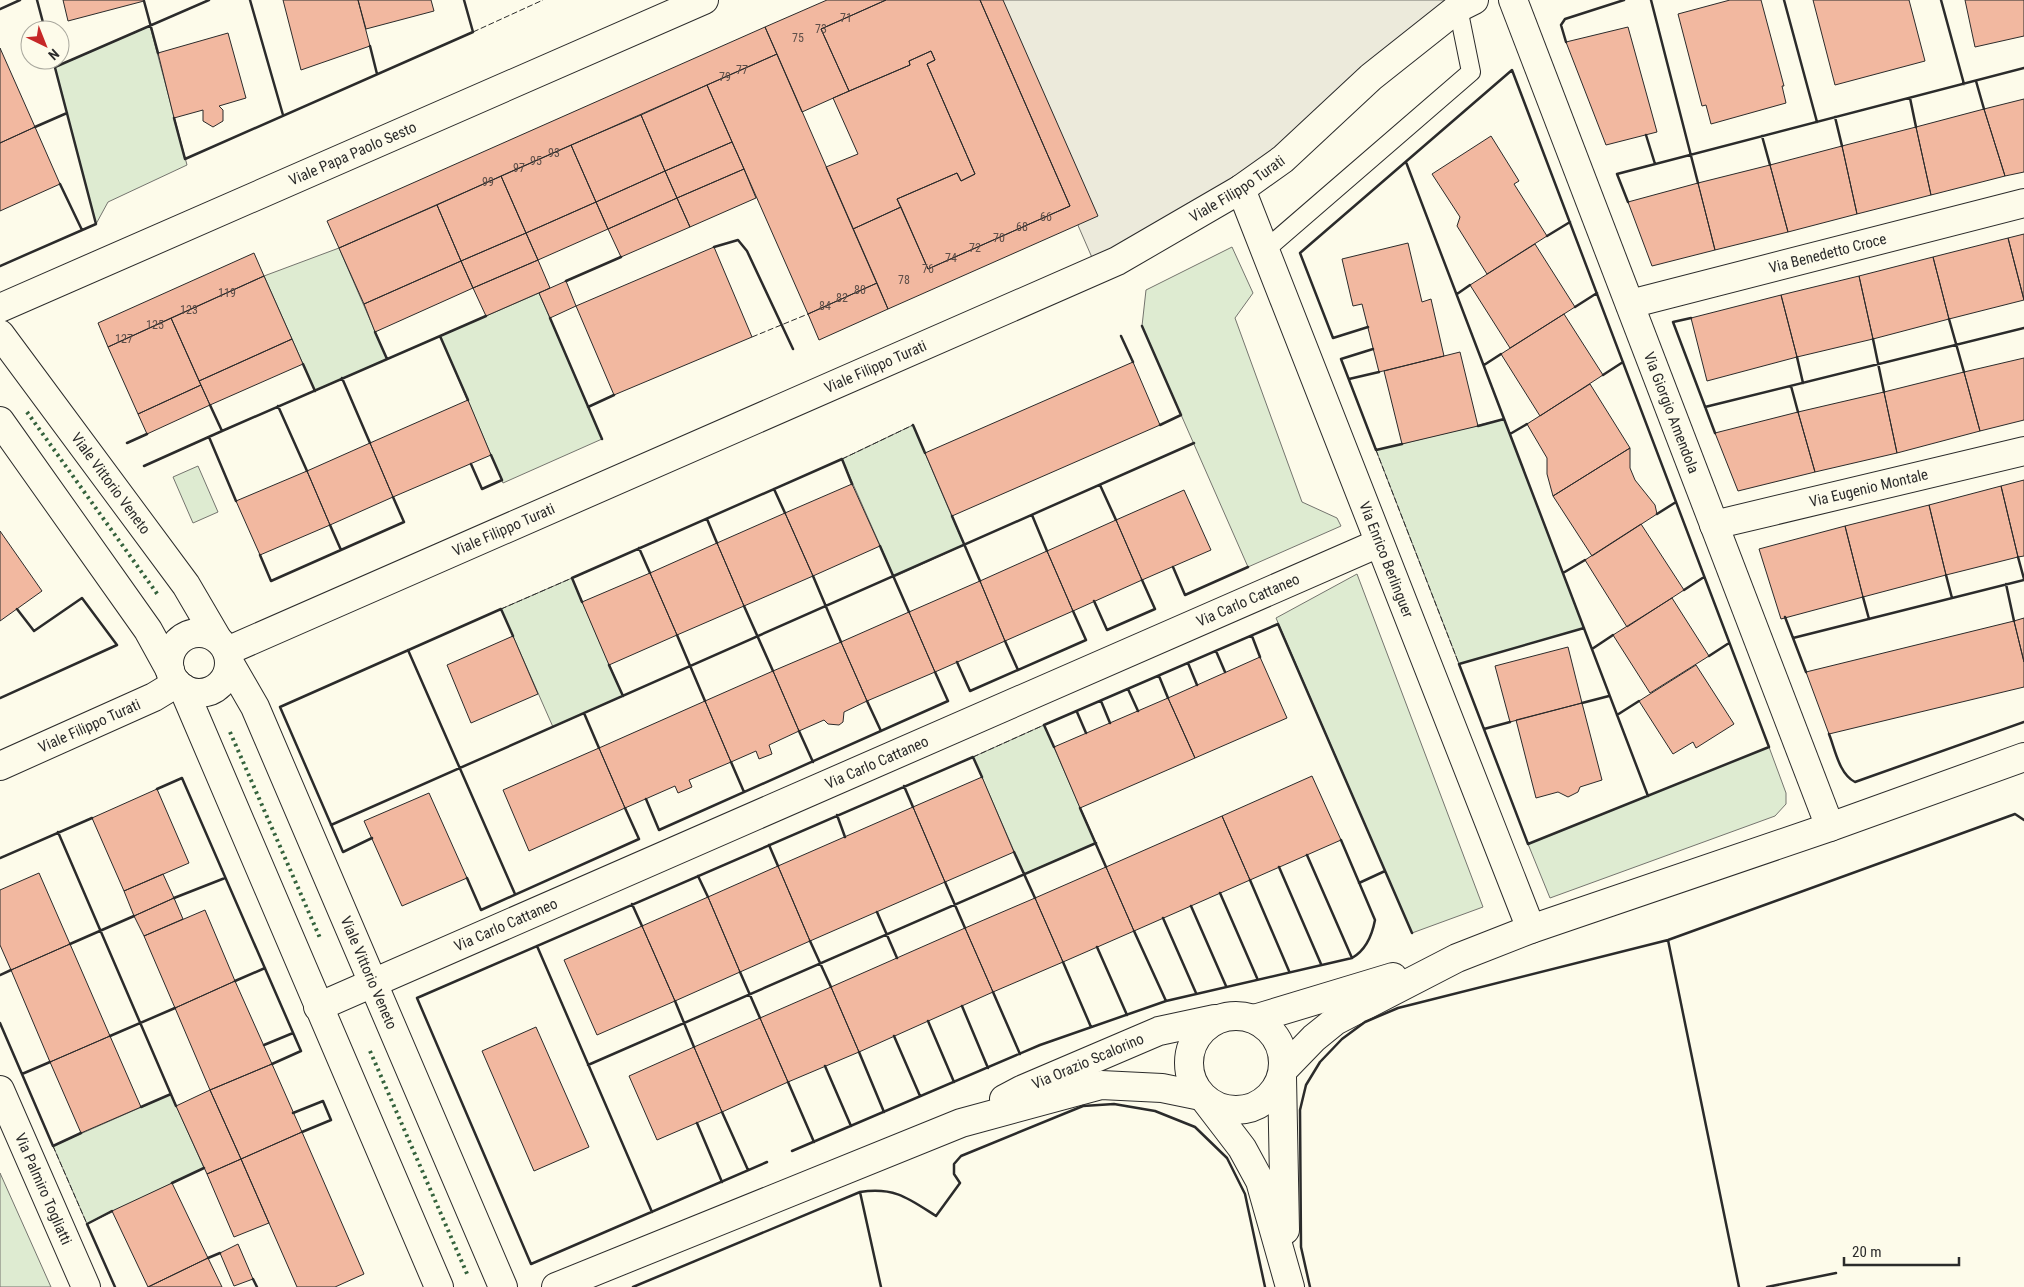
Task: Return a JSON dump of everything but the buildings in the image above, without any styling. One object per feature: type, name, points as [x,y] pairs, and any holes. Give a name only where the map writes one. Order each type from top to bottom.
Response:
[{"type":"street","name":"Viale Papa Paolo Sesto","points":[[0,308],[704,0]]},
{"type":"street","name":"Via Giorgio Amendola","points":[[1513,0],[1830,827]]},
{"type":"street","name":"Viale Filippo Turati","points":[[224,650],[255,641],[1117,261],[1241,189],[1283,159],[1372,77],[1466,4]]},
{"type":"street","name":"Via Enrico Berlinguer","points":[[1241,189],[1532,929]]},
{"type":"street","name":"Via Benedetto Croce","points":[[1630,304],[2024,203]]},
{"type":"street","name":"Viale Vittorio Veneto","points":[[0,334],[186,584],[255,707],[375,983],[503,1287]]},
{"type":"street","points":[[0,422],[148,630],[176,680],[439,1287]]},
{"type":"street","name":"Via Eugenio Montale","points":[[1714,525],[2024,451]]},
{"type":"street","name":"Via Carlo Cattaneo","points":[[318,1007],[1379,543]]},
{"type":"street","points":[[203,632],[224,650],[225,677],[214,688],[198,693],[176,680],[169,655],[176,643],[189,634],[203,632]]},
{"type":"street","name":"Viale Filippo Turati","points":[[0,766],[154,697],[176,680]]},
{"type":"street","points":[[1254,1019],[1457,958],[1532,929],[1830,827],[2024,757]]},
{"type":"street","points":[[556,1287],[961,1123],[1101,1085],[1162,1088],[1204,1098],[1227,1110],[1250,1108],[1270,1096],[1282,1073],[1314,1038],[1335,1021],[1457,958]]},
{"type":"street","points":[[1238,1015],[1254,1019],[1268,1027],[1278,1039],[1283,1054],[1288,1278],[1260,1182],[1242,1148],[1204,1098],[1190,1075],[1188,1067],[1190,1051],[1196,1036],[1207,1025],[1222,1017],[1238,1015]]},
{"type":"street","name":"Via Orazio Scalorino","points":[[961,1123],[1021,1090],[1159,1031],[1222,1017]]},
{"type":"street","name":"Via Palmiro Togliatti","points":[[0,1090],[86,1287]]},
{"type":"lane","points":[[1264,251],[1471,72],[1466,4]]},
{"type":"green space","points":[[150,26],[187,165],[108,202],[96,224],[56,70],[70,70],[70,61]]},
{"type":"green space","points":[[1232,247],[1253,293],[1235,318],[1302,502],[1337,518],[1341,526],[1248,567],[1142,326],[1146,290]]},
{"type":"green space","points":[[339,248],[387,359],[315,391],[264,276]]},
{"type":"green space","points":[[539,293],[602,439],[503,483],[440,336]]},
{"type":"green space","points":[[1504,419],[1584,628],[1459,664],[1376,450]]},
{"type":"green space","points":[[913,425],[964,545],[894,577],[842,459]]},
{"type":"green space","points":[[198,466],[218,512],[193,523],[173,477]]},
{"type":"green space","points":[[1357,574],[1483,907],[1412,933],[1276,618]]},
{"type":"green space","points":[[572,578],[623,696],[553,727],[501,609]]},
{"type":"green space","points":[[1044,725],[1096,843],[1024,874],[973,757]]},
{"type":"green space","points":[[1769,747],[1786,793],[1786,804],[1775,816],[1550,898],[1528,844]]},
{"type":"green space","points":[[171,1094],[204,1168],[87,1224],[53,1146]]},
{"type":"green space","points":[[0,1173],[51,1287],[0,1287]]},
{"type":"shaded area","points":[[980,0],[1474,0],[1283,159],[1097,269]]},
{"type":"hedge","points":[[27,412],[158,595]]},
{"type":"hedge","points":[[230,732],[320,938]]},
{"type":"hedge","points":[[370,1051],[468,1276]]},
{"type":"fence","points":[[473,32],[543,0]]},
{"type":"fence","points":[[752,337],[808,314]]},
{"type":"fence","points":[[842,459],[913,425]]},
{"type":"fence","points":[[1376,450],[1459,664]]},
{"type":"fence","points":[[501,609],[572,578]]},
{"type":"fence","points":[[973,757],[1044,725]]},
{"type":"fence","points":[[53,1146],[87,1224]]},
{"type":"wall","points":[[0,9],[20,0]]},
{"type":"wall","points":[[37,0],[42,20]]},
{"type":"wall","points":[[70,60],[209,0]]},
{"type":"wall","points":[[250,0],[283,115]]},
{"type":"wall","points":[[174,118],[185,159],[473,32],[464,0]]},
{"type":"wall","points":[[1566,42],[1561,25],[1565,19],[1624,0]]},
{"type":"wall","points":[[1651,0],[1698,183]]},
{"type":"wall","points":[[1784,0],[1817,122]]},
{"type":"wall","points":[[1941,0],[1964,84]]},
{"type":"wall","points":[[144,1],[158,53]]},
{"type":"wall","points":[[370,46],[377,74]]},
{"type":"wall","points":[[1628,202],[1617,174],[2024,68]]},
{"type":"wall","points":[[0,266],[96,224],[56,70]]},
{"type":"wall","points":[[1368,327],[1333,338],[1300,253],[1512,70],[1769,747],[1528,844],[1459,664],[1584,628]]},
{"type":"wall","points":[[1976,81],[1984,109]]},
{"type":"wall","points":[[1910,98],[1916,127]]},
{"type":"wall","points":[[35,127],[67,113]]},
{"type":"wall","points":[[1835,117],[1842,146]]},
{"type":"wall","points":[[1646,135],[1655,164]]},
{"type":"wall","points":[[1762,136],[1770,165]]},
{"type":"wall","points":[[1406,162],[1648,796]]},
{"type":"wall","points":[[60,184],[82,230]]},
{"type":"wall","points":[[1547,236],[1570,222]]},
{"type":"wall","points":[[714,247],[738,240],[747,251],[793,349]]},
{"type":"wall","points":[[566,281],[621,257]]},
{"type":"wall","points":[[1457,294],[1470,285]]},
{"type":"wall","points":[[1575,307],[1597,293]]},
{"type":"wall","points":[[222,431],[486,316]]},
{"type":"wall","points":[[550,318],[602,439]]},
{"type":"wall","points":[[1691,318],[1673,322],[1715,433]]},
{"type":"wall","points":[[1949,319],[1964,372]]},
{"type":"wall","points":[[1142,326],[1181,415],[1160,425]]},
{"type":"wall","points":[[1705,407],[2024,328]]},
{"type":"wall","points":[[375,332],[387,359]]},
{"type":"wall","points":[[440,336],[468,400]]},
{"type":"wall","points":[[1121,336],[1133,362]]},
{"type":"wall","points":[[1873,339],[1884,392]]},
{"type":"wall","points":[[1373,349],[1341,359],[1376,450],[1402,444]]},
{"type":"wall","points":[[1484,365],[1501,354]]},
{"type":"wall","points":[[1797,357],[1803,383]]},
{"type":"wall","points":[[1603,375],[1623,362]]},
{"type":"wall","points":[[303,364],[315,391]]},
{"type":"wall","points":[[1349,379],[1379,372]]},
{"type":"wall","points":[[342,378],[370,443]]},
{"type":"wall","points":[[1791,386],[1798,412]]},
{"type":"wall","points":[[588,407],[614,395]]},
{"type":"wall","points":[[144,466],[222,431],[210,405]]},
{"type":"wall","points":[[278,406],[307,471]]},
{"type":"wall","points":[[1478,426],[1504,419]]},
{"type":"wall","points":[[1510,434],[1527,424]]},
{"type":"wall","points":[[913,425],[925,453]]},
{"type":"wall","points":[[127,443],[147,434]]},
{"type":"wall","points":[[209,437],[236,501]]},
{"type":"wall","points":[[331,825],[1194,443]]},
{"type":"wall","points":[[471,464],[482,489],[502,480],[491,455]]},
{"type":"wall","points":[[582,602],[572,578],[842,459],[852,484]]},
{"type":"wall","points":[[1100,485],[1116,520]]},
{"type":"wall","points":[[774,489],[785,513]]},
{"type":"wall","points":[[260,555],[271,581],[404,522],[393,497]]},
{"type":"wall","points":[[1657,514],[1676,502]]},
{"type":"wall","points":[[1032,515],[1047,551]]},
{"type":"wall","points":[[952,516],[980,581]]},
{"type":"wall","points":[[707,519],[717,543]]},
{"type":"wall","points":[[330,525],[341,550]]},
{"type":"wall","points":[[880,546],[909,612]]},
{"type":"wall","points":[[639,548],[650,573]]},
{"type":"wall","points":[[2018,557],[2024,579]]},
{"type":"wall","points":[[1563,573],[1585,560]]},
{"type":"wall","points":[[1173,567],[1185,595],[1248,567]]},
{"type":"wall","points":[[1946,575],[1952,598]]},
{"type":"wall","points":[[813,576],[841,642]]},
{"type":"wall","points":[[1684,590],[1704,577]]},
{"type":"wall","points":[[1094,601],[1107,630],[1155,609],[1142,580]]},
{"type":"wall","points":[[1793,638],[2024,580]]},
{"type":"wall","points":[[2006,584],[2014,621]]},
{"type":"wall","points":[[1863,597],[1869,619]]},
{"type":"wall","points":[[0,698],[117,645],[82,598],[34,631],[17,609]]},
{"type":"wall","points":[[744,606],[773,671]]},
{"type":"wall","points":[[372,838],[343,852],[280,707],[501,609],[513,636]]},
{"type":"wall","points":[[957,662],[970,691],[1086,640],[1073,611]]},
{"type":"wall","points":[[1785,617],[1806,672]]},
{"type":"wall","points":[[1054,747],[1044,725],[1278,624],[1412,933]]},
{"type":"wall","points":[[677,635],[705,701]]},
{"type":"wall","points":[[1592,649],[1613,635]]},
{"type":"wall","points":[[1252,636],[1260,657]]},
{"type":"wall","points":[[1005,641],[1018,670]]},
{"type":"wall","points":[[1709,656],[1729,643]]},
{"type":"wall","points":[[408,650],[515,894]]},
{"type":"wall","points":[[1216,651],[1225,672]]},
{"type":"wall","points":[[1188,663],[1197,685]]},
{"type":"wall","points":[[609,665],[623,696]]},
{"type":"wall","points":[[646,799],[659,830],[948,701],[935,672]]},
{"type":"wall","points":[[1159,676],[1168,698]]},
{"type":"wall","points":[[1128,689],[1138,711]]},
{"type":"wall","points":[[1582,703],[1609,696]]},
{"type":"wall","points":[[867,701],[881,731]]},
{"type":"wall","points":[[1101,701],[1110,723]]},
{"type":"wall","points":[[1617,715],[1639,701]]},
{"type":"wall","points":[[1077,712],[1086,733]]},
{"type":"wall","points":[[584,713],[599,748]]},
{"type":"wall","points":[[1484,729],[1510,722]]},
{"type":"wall","points":[[1829,734],[1841,767],[1855,782],[2024,722]]},
{"type":"wall","points":[[799,731],[813,762]]},
{"type":"wall","points":[[767,1162],[531,1264],[417,998],[973,757],[982,777]]},
{"type":"wall","points":[[731,762],[744,792]]},
{"type":"wall","points":[[157,789],[182,778],[301,1051],[272,1064]]},
{"type":"wall","points":[[904,786],[913,807]]},
{"type":"wall","points":[[467,878],[481,910],[639,839],[625,808]]},
{"type":"wall","points":[[1080,808],[1106,867]]},
{"type":"wall","points":[[1310,1287],[1301,1247],[1300,1110],[1306,1085],[1320,1062],[1342,1039],[1365,1022],[1398,1008],[1668,940],[2015,814],[2024,820]]},
{"type":"wall","points":[[837,815],[845,837]]},
{"type":"wall","points":[[0,858],[92,818]]},
{"type":"wall","points":[[58,832],[176,1106]]},
{"type":"wall","points":[[1166,1001],[1352,958],[1357,955],[1365,947],[1375,920],[1341,840]]},
{"type":"wall","points":[[588,1065],[1096,843]]},
{"type":"wall","points":[[769,845],[778,866]]},
{"type":"wall","points":[[1014,852],[1035,898]]},
{"type":"wall","points":[[1307,855],[1352,958]]},
{"type":"wall","points":[[1279,867],[1321,964]]},
{"type":"wall","points":[[1359,883],[1385,871]]},
{"type":"wall","points":[[698,876],[708,897]]},
{"type":"wall","points":[[174,898],[225,878]]},
{"type":"wall","points":[[1250,880],[1289,971]]},
{"type":"wall","points":[[945,882],[965,928]]},
{"type":"wall","points":[[1220,893],[1257,978]]},
{"type":"wall","points":[[632,904],[642,926]]},
{"type":"wall","points":[[1191,906],[1226,986]]},
{"type":"wall","points":[[877,912],[897,958]]},
{"type":"wall","points":[[70,944],[134,916]]},
{"type":"wall","points":[[1163,918],[1196,993]]},
{"type":"wall","points":[[792,1151],[1040,1045],[1166,1001],[1134,931]]},
{"type":"wall","points":[[1668,940],[1739,1287]]},
{"type":"wall","points":[[810,941],[831,987]]},
{"type":"wall","points":[[537,946],[652,1212]]},
{"type":"wall","points":[[1097,947],[1127,1015]]},
{"type":"wall","points":[[1063,962],[1091,1027]]},
{"type":"wall","points":[[235,981],[265,968]]},
{"type":"wall","points":[[0,975],[11,970]]},
{"type":"wall","points":[[740,972],[760,1018]]},
{"type":"wall","points":[[993,992],[1020,1054]]},
{"type":"wall","points":[[675,1001],[694,1047]]},
{"type":"wall","points":[[962,1006],[988,1068]]},
{"type":"wall","points":[[110,1036],[175,1008]]},
{"type":"wall","points":[[928,1021],[954,1082]]},
{"type":"wall","points":[[0,1023],[53,1146],[81,1133]]},
{"type":"wall","points":[[264,1045],[293,1033]]},
{"type":"wall","points":[[894,1036],[920,1096]]},
{"type":"wall","points":[[859,1052],[884,1112]]},
{"type":"wall","points":[[22,1074],[50,1062]]},
{"type":"wall","points":[[825,1066],[851,1126]]},
{"type":"wall","points":[[788,1082],[814,1142]]},
{"type":"wall","points":[[141,1107],[171,1094]]},
{"type":"wall","points":[[293,1113],[323,1101],[331,1120],[302,1132]]},
{"type":"wall","points":[[633,1287],[860,1192],[883,1191],[901,1195],[936,1216],[960,1183],[954,1174],[954,1164],[961,1156],[1083,1106],[1114,1104],[1155,1111],[1195,1127],[1227,1158],[1245,1194],[1265,1287]]},
{"type":"wall","points":[[722,1112],[748,1170]]},
{"type":"wall","points":[[697,1123],[722,1182]]},
{"type":"wall","points":[[172,1183],[204,1168]]},
{"type":"wall","points":[[860,1192],[881,1287]]},
{"type":"wall","points":[[112,1211],[87,1224],[115,1287]]},
{"type":"wall","points":[[208,1258],[220,1253]]},
{"type":"wall","points":[[1767,1287],[1836,1273]]},
{"type":"wall","points":[[253,1279],[257,1287]]}]
